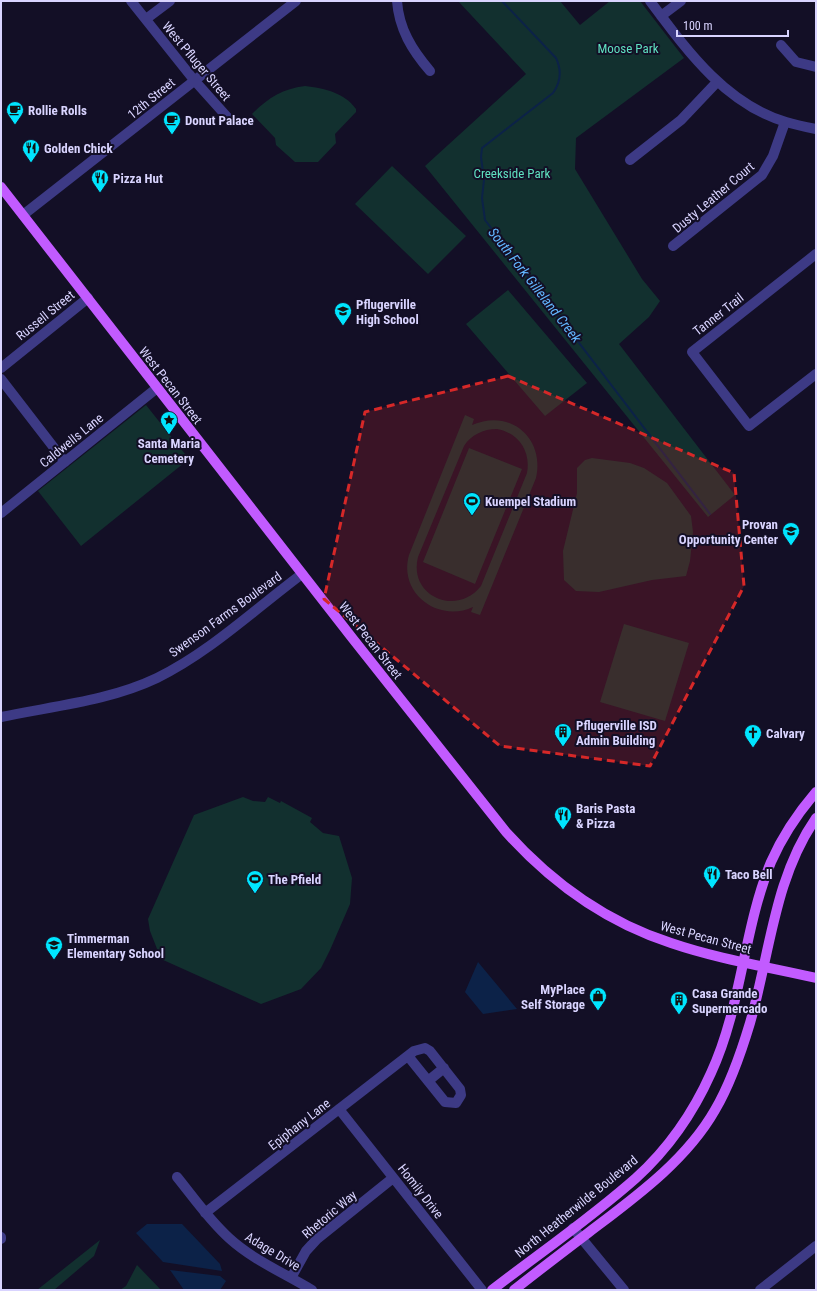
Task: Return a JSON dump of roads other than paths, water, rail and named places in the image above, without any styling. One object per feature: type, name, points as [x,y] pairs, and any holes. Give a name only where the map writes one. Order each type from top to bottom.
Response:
[{"type":"main road","name":"West Pecan Street","points":[[1,187],[302,574],[506,832],[526,854],[545,871],[594,907],[628,926],[671,943],[744,962],[816,978]]},
{"type":"main road","name":"North Heatherwilde Boulevard","points":[[492,1290],[637,1177],[681,1126],[698,1100],[721,1049],[765,879],[771,862],[787,832],[816,792]]},
{"type":"main road","name":"North Heatherwilde Boulevard","points":[[514,1290],[649,1185],[695,1138],[715,1110],[730,1080],[750,1022],[784,880],[802,838],[816,818]]},
{"type":"main road","points":[[787,832],[802,838]]},
{"type":"main road","points":[[681,1126],[695,1138]]},
{"type":"street","name":"West Pfluger Street","points":[[131,1],[194,80],[229,119]]},
{"type":"street","points":[[146,19],[170,1]]},
{"type":"street","name":"12th Street","points":[[23,215],[296,1]]},
{"type":"street","points":[[397,1],[398,12],[405,36],[415,54],[430,71]]},
{"type":"street","points":[[650,1],[701,66],[717,82],[743,101],[785,122],[816,129]]},
{"type":"street","points":[[661,16],[681,1]]},
{"type":"street","points":[[781,45],[796,62],[816,67]]},
{"type":"street","points":[[630,160],[681,120],[717,82]]},
{"type":"street","name":"Dusty Leather Court","points":[[673,246],[762,175],[773,156],[785,122]]},
{"type":"street","name":"Tanner Trail","points":[[816,254],[692,352],[749,426],[816,374]]},
{"type":"street","name":"Russell Street","points":[[1,368],[88,298]]},
{"type":"street","points":[[1,379],[65,462]]},
{"type":"street","name":"Caldwells Lane","points":[[1,513],[157,388]]},
{"type":"street","name":"Swenson Farms Boulevard","points":[[1,717],[94,698],[125,690],[156,678],[201,652],[302,574]]},
{"type":"street","name":"Epiphany Lane","points":[[205,1213],[414,1051],[425,1048],[444,1068]]},
{"type":"street","points":[[408,1056],[428,1081],[445,1102],[456,1103],[461,1094],[460,1089],[444,1068],[428,1081]]},
{"type":"street","name":"Homily Drive","points":[[339,1109],[482,1290]]},
{"type":"street","name":"Adage Drive","points":[[177,1177],[205,1213],[229,1239],[251,1256],[312,1290]]},
{"type":"street","name":"Rhetoric Way","points":[[291,1278],[306,1251],[316,1239],[394,1178]]},
{"type":"street","points":[[573,1228],[624,1290]]},
{"type":"street","points":[[760,1290],[816,1246]]},
{"type":"water","points":[[478,962],[517,1009],[483,1014],[465,992]]},
{"type":"water","points":[[147,1224],[182,1224],[220,1264],[222,1271],[163,1262],[136,1233]]},
{"type":"water","points":[[170,1270],[220,1276],[226,1281],[220,1290],[184,1290]]},
{"type":"waterway","name":"South Fork Gilleland Creek","points":[[502,1],[556,58],[560,76],[558,85],[553,93],[482,148],[481,157],[484,180],[482,198],[485,220],[710,514]]},
{"type":"place","name":"Rollie Rolls","points":[[15,125]]},
{"type":"place","name":"Donut Palace","points":[[172,135]]},
{"type":"place","name":"Golden Chick","points":[[31,163]]},
{"type":"place","name":"Pizza Hut","points":[[100,193]]},
{"type":"place","name":"Pflugerville High School","points":[[343,326]]},
{"type":"place","name":"Santa Maria Cemetery","points":[[169,435]]},
{"type":"place","name":"Kuempel Stadium","points":[[472,516]]},
{"type":"place","name":"Provan Opportunity Center","points":[[791,546]]},
{"type":"place","name":"Pflugerville ISD Admin Building","points":[[563,747]]},
{"type":"place","name":"Calvary","points":[[753,748]]},
{"type":"place","name":"Baris Pasta & Pizza","points":[[563,830]]},
{"type":"place","name":"Taco Bell","points":[[712,889]]},
{"type":"place","name":"The Pfield","points":[[255,894]]},
{"type":"place","name":"Timmerman Elementary School","points":[[54,960]]},
{"type":"place","name":"MyPlace Self Storage","points":[[598,1011]]},
{"type":"place","name":"Casa Grande Supermercado","points":[[679,1015]]},
{"type":"park label","name":"Moose Park","points":[[628,48]]},
{"type":"park label","name":"Creekside Park","points":[[512,173]]}]
